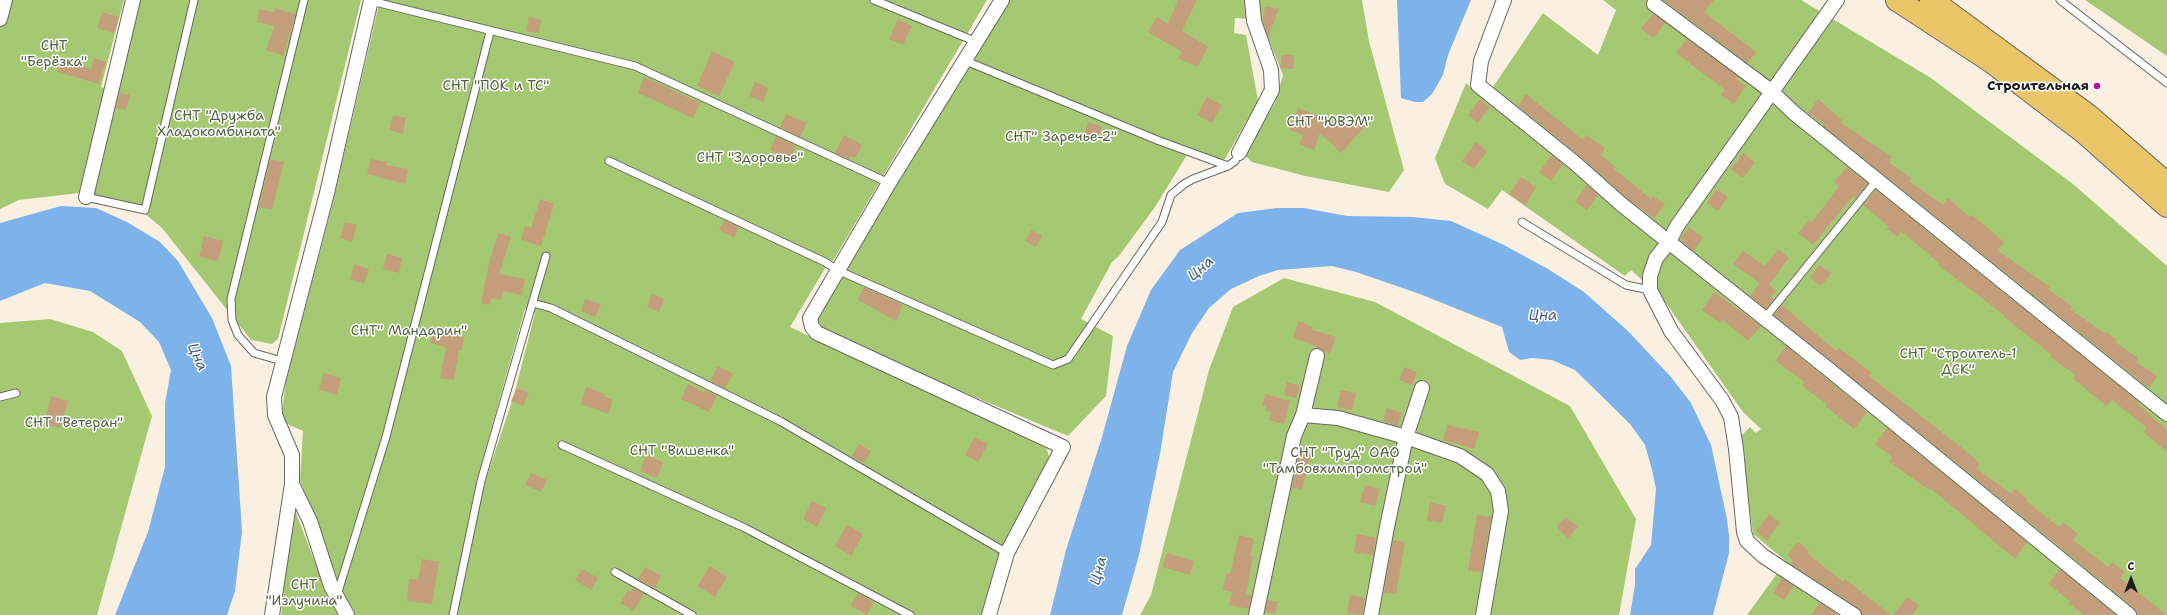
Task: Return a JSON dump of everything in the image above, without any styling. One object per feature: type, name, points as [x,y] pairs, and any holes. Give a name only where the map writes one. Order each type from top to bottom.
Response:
[{"type":"main road","points":[[1897,0],[1992,62],[2085,133],[2167,206]]},
{"type":"main road","points":[[1931,0],[2089,116],[2167,184]]},
{"type":"street","points":[[0,19],[5,0]]},
{"type":"street","points":[[86,197],[133,0]]},
{"type":"street","points":[[272,615],[292,484],[292,455],[275,415],[274,397],[282,361],[327,193],[371,0]]},
{"type":"street","points":[[989,615],[1007,554],[1063,447],[817,333],[810,323],[811,314],[837,270],[1002,0]]},
{"type":"street","points":[[1239,152],[1272,90],[1271,70],[1255,26],[1252,0]]},
{"type":"street","points":[[1504,0],[1481,61],[1478,85],[1575,163],[1621,204],[1765,318],[2129,615]]},
{"type":"street","points":[[1837,0],[1771,91],[1656,258],[1651,268],[1650,290],[1671,331],[1722,400],[1731,416],[1736,449],[1744,532],[1747,540],[1763,556],[1854,615]]},
{"type":"street","points":[[1654,4],[1771,91],[1794,113],[2167,414]]},
{"type":"street","points":[[1256,615],[1294,436],[1303,415],[1316,356]]},
{"type":"street","points":[[1371,615],[1387,527],[1406,437],[1422,388]]},
{"type":"street","points":[[1303,415],[1338,418],[1406,437],[1460,456],[1487,474],[1498,491],[1501,511],[1483,615]]},
{"type":"street","points":[[292,484],[310,521],[336,597],[347,615]]},
{"type":"lane","points":[[86,197],[145,210],[194,0]]},
{"type":"lane","points":[[282,361],[254,353],[238,335],[232,320],[230,298],[304,0]]},
{"type":"lane","points":[[371,0],[490,32],[635,66],[889,183]]},
{"type":"lane","points":[[874,0],[977,42]]},
{"type":"lane","points":[[2060,0],[2167,83]]},
{"type":"lane","points":[[336,597],[386,437],[490,32]]},
{"type":"lane","points":[[966,61],[1157,140],[1228,166]]},
{"type":"lane","points":[[609,161],[825,262],[837,270],[1053,365],[1068,359],[1162,222],[1171,195],[1184,184],[1193,179],[1228,166],[1235,161],[1239,152]]},
{"type":"lane","points":[[1765,318],[1877,180]]},
{"type":"lane","points":[[1522,222],[1626,285],[1650,290]]},
{"type":"lane","points":[[453,615],[481,481],[534,304],[546,256]]},
{"type":"lane","points":[[534,304],[551,308],[780,421],[1007,554]]},
{"type":"lane","points":[[0,397],[16,393]]},
{"type":"lane","points":[[562,445],[745,528],[910,615]]},
{"type":"lane","points":[[615,572],[692,615]]},
{"type":"green space","name":"СНТ \"Берёзка\"","points":[[0,0],[124,0],[101,87],[106,89],[79,193],[19,200],[0,209]]},
{"type":"green space","name":"СНТ \"Дружба Хладокомбината\"","points":[[136,0],[361,0],[278,339],[272,344],[251,340],[162,228],[143,212],[87,197]]},
{"type":"green space","points":[[380,0],[987,0],[833,261],[830,260],[790,327],[1038,443],[1047,449],[1049,457],[999,552],[1008,565],[984,615],[354,615],[340,598],[317,525],[300,480],[303,431],[281,421],[286,381],[331,210]],"holes":[[[525,309],[535,313],[514,395],[483,488],[476,483]]]},
{"type":"green space","name":"СНТ\" Заречье-2\"","points":[[1009,0],[1362,0],[1369,41],[1404,170],[1389,192],[1305,176],[1252,162],[1244,155],[1275,103],[1283,75],[1261,20],[1235,18],[1234,33],[1246,35],[1258,101],[1225,159],[1219,161],[1190,150],[1155,207],[1119,256],[1112,262],[1081,319],[1113,336],[1106,396],[1068,436],[822,333],[817,317],[937,116]]},
{"type":"green space","name":"СНТ \"Строитель-1 ДСК\"","points":[[1603,0],[1801,0],[1931,78],[2073,184],[2167,266],[2167,615],[1747,615],[1786,561],[1753,534],[1740,437],[1750,427],[1756,433],[1761,429],[1743,412],[1663,299],[1631,270],[1625,276],[1502,190],[1488,209],[1445,184],[1435,158],[1466,83],[1486,101],[1491,90],[1543,13],[1598,55],[1616,10]]},
{"type":"green space","points":[[2085,0],[2167,0],[2167,56]]},
{"type":"green space","name":"СНТ \"Труд\" ОАО \"Тамбовхимпромстрой\"","points":[[1284,278],[1375,302],[1570,406],[1636,519],[1619,615],[1140,615],[1151,595],[1209,370],[1233,307]]},
{"type":"green space","name":"СНТ \"Ветеран\"","points":[[50,319],[93,332],[122,351],[152,416],[97,615],[0,615],[0,323]]},
{"type":"green space","name":"СНТ \"Излучина\"","points":[[293,505],[326,591],[338,615],[281,615]]},
{"type":"water","points":[[1397,0],[1471,0],[1448,55],[1443,75],[1432,94],[1423,102],[1415,102],[1401,98]]},
{"type":"water","name":"Цна","points":[[61,206],[96,208],[127,222],[160,242],[178,261],[212,318],[231,366],[242,531],[235,591],[227,615],[115,615],[148,532],[165,467],[165,403],[171,370],[159,342],[140,322],[90,291],[45,283],[0,301],[0,223]]},
{"type":"water","name":"Цна","points":[[1277,208],[1304,208],[1347,216],[1413,217],[1451,221],[1502,244],[1548,269],[1584,292],[1628,331],[1671,377],[1691,403],[1711,445],[1727,519],[1729,536],[1729,553],[1713,615],[1630,615],[1635,585],[1635,569],[1651,545],[1656,489],[1652,470],[1645,445],[1630,424],[1575,370],[1552,360],[1532,358],[1520,360],[1509,352],[1502,327],[1420,294],[1356,272],[1332,266],[1278,270],[1259,276],[1231,289],[1209,308],[1192,333],[1173,372],[1160,454],[1139,555],[1122,615],[1050,615],[1066,550],[1102,437],[1127,346],[1151,290],[1180,250],[1238,213]]},
{"type":"building","points":[[1178,0],[1197,0],[1182,31],[1208,47],[1198,67],[1178,58],[1182,52],[1148,32],[1157,17],[1168,24]]},
{"type":"building","points":[[1663,0],[1714,0],[1704,12],[1756,52],[1748,63]]},
{"type":"building","points":[[1265,6],[1279,9],[1268,37],[1263,20]]},
{"type":"building","points":[[275,8],[296,14],[283,56],[266,50],[275,26],[257,22],[259,9],[274,12]]},
{"type":"building","points":[[102,12],[119,17],[114,33],[97,28]]},
{"type":"building","points":[[1653,14],[1666,23],[1653,38],[1641,29]]},
{"type":"building","points":[[529,17],[541,20],[539,33],[526,31]]},
{"type":"building","points":[[898,19],[912,26],[903,45],[889,39]]},
{"type":"building","points":[[1687,39],[1738,77],[1736,79],[1746,86],[1734,104],[1721,95],[1725,90],[1676,53]]},
{"type":"building","points":[[712,51],[735,62],[719,96],[697,86]]},
{"type":"building","points":[[1282,55],[1294,55],[1293,69],[1280,68]]},
{"type":"building","points":[[94,58],[106,62],[99,84],[57,72],[60,60],[91,69]]},
{"type":"building","points":[[644,77],[700,103],[693,118],[638,93]]},
{"type":"building","points":[[755,82],[768,88],[763,102],[749,96]]},
{"type":"building","points":[[120,93],[130,95],[126,110],[116,108]]},
{"type":"building","points":[[1526,94],[1583,140],[1586,135],[1605,148],[1601,155],[1616,167],[1614,169],[1651,199],[1653,196],[1665,204],[1654,218],[1626,198],[1581,157],[1518,106]]},
{"type":"building","points":[[1207,97],[1222,105],[1212,123],[1197,115]]},
{"type":"building","points":[[1480,99],[1490,107],[1478,123],[1468,115]]},
{"type":"building","points":[[1818,99],[1842,120],[1840,122],[1892,157],[1889,162],[1911,178],[1909,181],[1943,205],[1948,198],[1970,217],[1972,215],[2004,242],[1997,250],[2050,287],[2048,289],[2072,306],[2070,309],[2104,333],[2106,332],[2117,340],[2115,342],[2138,358],[2136,362],[2157,376],[2149,388],[1823,126],[1824,124],[1808,113]]},
{"type":"building","points":[[1298,108],[1344,126],[1355,115],[1366,125],[1341,153],[1320,133],[1314,150],[1299,144],[1303,135],[1290,130]]},
{"type":"building","points":[[786,114],[807,123],[800,137],[780,127]]},
{"type":"building","points":[[393,115],[406,118],[403,134],[389,130]]},
{"type":"building","points":[[1089,122],[1102,127],[1096,143],[1082,137]]},
{"type":"building","points":[[844,135],[862,145],[855,158],[851,156],[849,159],[835,153]]},
{"type":"building","points":[[776,136],[796,146],[789,159],[770,150]]},
{"type":"building","points":[[1476,142],[1487,151],[1474,169],[1462,161]]},
{"type":"building","points":[[1743,153],[1755,162],[1743,178],[1731,169]]},
{"type":"building","points":[[1552,155],[1563,164],[1551,181],[1539,172]]},
{"type":"building","points":[[270,159],[284,162],[272,210],[259,207]]},
{"type":"building","points":[[371,159],[387,162],[386,165],[408,169],[405,184],[367,174]]},
{"type":"building","points":[[1847,167],[1868,183],[1855,199],[1853,196],[1813,245],[1798,233],[1809,220],[1812,222],[1839,186],[1834,182]]},
{"type":"building","points":[[1521,177],[1536,188],[1525,205],[1509,194]]},
{"type":"building","points":[[1587,185],[1598,195],[1587,210],[1575,202]]},
{"type":"building","points":[[1716,189],[1728,197],[1718,211],[1707,203]]},
{"type":"building","points":[[1876,190],[2139,402],[2138,404],[2167,430],[2167,452],[2144,432],[2147,428],[2112,400],[2106,406],[2073,378],[2076,375],[2050,357],[2052,355],[2003,316],[2004,315],[1938,265],[1939,263],[1906,235],[1901,232],[1897,237],[1887,229],[1889,227],[1863,205]]},
{"type":"building","points":[[540,199],[554,204],[541,246],[521,240],[525,226],[531,228]]},
{"type":"building","points":[[724,220],[739,227],[734,238],[719,230]]},
{"type":"building","points":[[345,222],[357,225],[352,242],[340,238]]},
{"type":"building","points":[[1689,227],[1703,238],[1693,251],[1680,240]]},
{"type":"building","points":[[1031,230],[1042,236],[1036,247],[1025,241]]},
{"type":"building","points":[[498,233],[511,237],[499,274],[525,279],[522,295],[503,291],[501,300],[491,298],[489,305],[481,303],[489,263]]},
{"type":"building","points":[[204,236],[223,241],[218,261],[199,257]]},
{"type":"building","points":[[1778,249],[1789,258],[1769,285],[1776,291],[1771,297],[1774,299],[1766,309],[1750,296],[1760,283],[1733,264],[1743,251],[1765,266]]},
{"type":"building","points":[[387,254],[402,258],[399,273],[383,269]]},
{"type":"building","points":[[354,264],[369,269],[364,284],[350,279]]},
{"type":"building","points":[[1819,265],[1831,273],[1821,286],[1810,278]]},
{"type":"building","points":[[864,287],[903,305],[896,321],[858,300]]},
{"type":"building","points":[[1714,292],[1761,326],[1748,341],[1723,320],[1720,323],[1702,310]]},
{"type":"building","points":[[652,294],[664,299],[659,312],[647,307]]},
{"type":"building","points":[[585,299],[601,304],[595,317],[581,311]]},
{"type":"building","points":[[1782,305],[1836,351],[1839,348],[1872,373],[1869,376],[1961,447],[1980,463],[1976,468],[2011,494],[2015,489],[2028,499],[2026,501],[2059,527],[2063,522],[2078,534],[2073,540],[2108,567],[2112,562],[2125,572],[2120,578],[2167,615],[2137,615],[2134,608],[2070,555],[1774,315]]},
{"type":"building","points":[[1298,321],[1313,327],[1312,330],[1336,337],[1330,354],[1316,348],[1316,346],[1293,338]]},
{"type":"building","points":[[433,330],[464,337],[462,350],[459,350],[454,380],[440,378],[446,347],[430,343]]},
{"type":"building","points":[[1786,346],[1867,412],[1854,429],[1825,406],[1827,404],[1802,386],[1805,382],[1775,361]]},
{"type":"building","points":[[718,366],[733,374],[725,388],[710,381]]},
{"type":"building","points":[[1404,367],[1417,372],[1412,385],[1399,380]]},
{"type":"building","points":[[324,373],[341,378],[337,395],[319,390]]},
{"type":"building","points":[[1287,382],[1300,386],[1296,398],[1284,395]]},
{"type":"building","points":[[688,384],[704,392],[705,390],[717,396],[709,412],[681,399]]},
{"type":"building","points":[[586,387],[605,394],[604,396],[613,400],[608,414],[581,404]]},
{"type":"building","points":[[517,388],[529,393],[523,406],[511,401]]},
{"type":"building","points":[[1341,390],[1356,393],[1352,410],[1337,407]]},
{"type":"building","points":[[1265,394],[1290,401],[1284,424],[1269,420],[1271,412],[1265,411],[1266,407],[1262,406]]},
{"type":"building","points":[[51,396],[68,401],[60,428],[44,424]]},
{"type":"building","points":[[1387,408],[1402,413],[1398,426],[1383,421]]},
{"type":"building","points":[[1447,425],[1479,432],[1474,449],[1443,440]]},
{"type":"building","points":[[1887,428],[2027,542],[2015,559],[1930,488],[1929,490],[1889,462],[1892,457],[1875,444]]},
{"type":"building","points":[[974,437],[988,444],[978,462],[965,455]]},
{"type":"building","points":[[859,444],[871,451],[864,463],[852,456]]},
{"type":"building","points":[[1299,452],[1311,454],[1302,490],[1292,488]]},
{"type":"building","points":[[646,455],[663,462],[657,478],[640,471]]},
{"type":"building","points":[[531,473],[547,480],[541,492],[525,485]]},
{"type":"building","points":[[1365,485],[1380,489],[1375,506],[1360,502]]},
{"type":"building","points":[[812,501],[826,508],[817,527],[803,519]]},
{"type":"building","points":[[1430,502],[1446,506],[1442,523],[1427,520]]},
{"type":"building","points":[[1769,514],[1780,523],[1767,540],[1756,531]]},
{"type":"building","points":[[1477,515],[1491,517],[1482,572],[1468,571]]},
{"type":"building","points":[[1566,517],[1578,527],[1568,538],[1556,527]]},
{"type":"building","points":[[847,525],[863,534],[851,556],[835,546]]},
{"type":"building","points":[[1357,534],[1376,538],[1373,555],[1354,552]]},
{"type":"building","points":[[1239,535],[1254,539],[1250,556],[1253,557],[1246,594],[1251,596],[1249,609],[1229,605],[1232,592],[1223,590],[1226,573],[1230,574]]},
{"type":"building","points":[[1393,540],[1405,542],[1396,594],[1384,593]]},
{"type":"building","points":[[1798,542],[1809,551],[1807,553],[1843,582],[1845,579],[1891,615],[1862,615],[1859,608],[1791,564],[1793,560],[1787,555]]},
{"type":"building","points":[[1167,553],[1194,561],[1190,575],[1162,567]]},
{"type":"building","points":[[422,559],[439,562],[432,604],[407,601],[409,579],[418,580]]},
{"type":"building","points":[[710,566],[727,577],[715,597],[697,586]]},
{"type":"building","points":[[645,567],[661,576],[655,588],[638,579]]},
{"type":"building","points":[[582,569],[598,578],[591,590],[575,580]]},
{"type":"building","points":[[2060,569],[2116,615],[2084,615],[2068,603],[2070,601],[2048,584]]},
{"type":"building","points":[[1782,578],[1794,586],[1784,600],[1773,593]]},
{"type":"building","points":[[633,588],[644,594],[634,611],[620,603],[628,590],[630,592]]},
{"type":"building","points":[[858,593],[874,602],[867,615],[851,606]]},
{"type":"building","points":[[1350,595],[1365,598],[1362,615],[1347,613]]},
{"type":"building","points":[[1908,597],[1919,606],[1912,615],[1893,615]]},
{"type":"building","points":[[1268,600],[1278,602],[1275,614],[1265,612]]},
{"type":"building","points":[[1820,603],[1838,615],[1811,615]]},
{"type":"place","name":"Строительная","points":[[2097,86]]},
{"type":"park label","name":"СНТ \"ПОК и ТС\"","points":[[496,86]]},
{"type":"park label","name":"СНТ \"ЮВЭМ\"","points":[[1330,122]]},
{"type":"park label","name":"СНТ \"Здоровье\"","points":[[750,158]]},
{"type":"park label","name":"СНТ\" Мандарин\"","points":[[409,331]]},
{"type":"park label","name":"СНТ \"Вишенка\"","points":[[682,451]]}]
